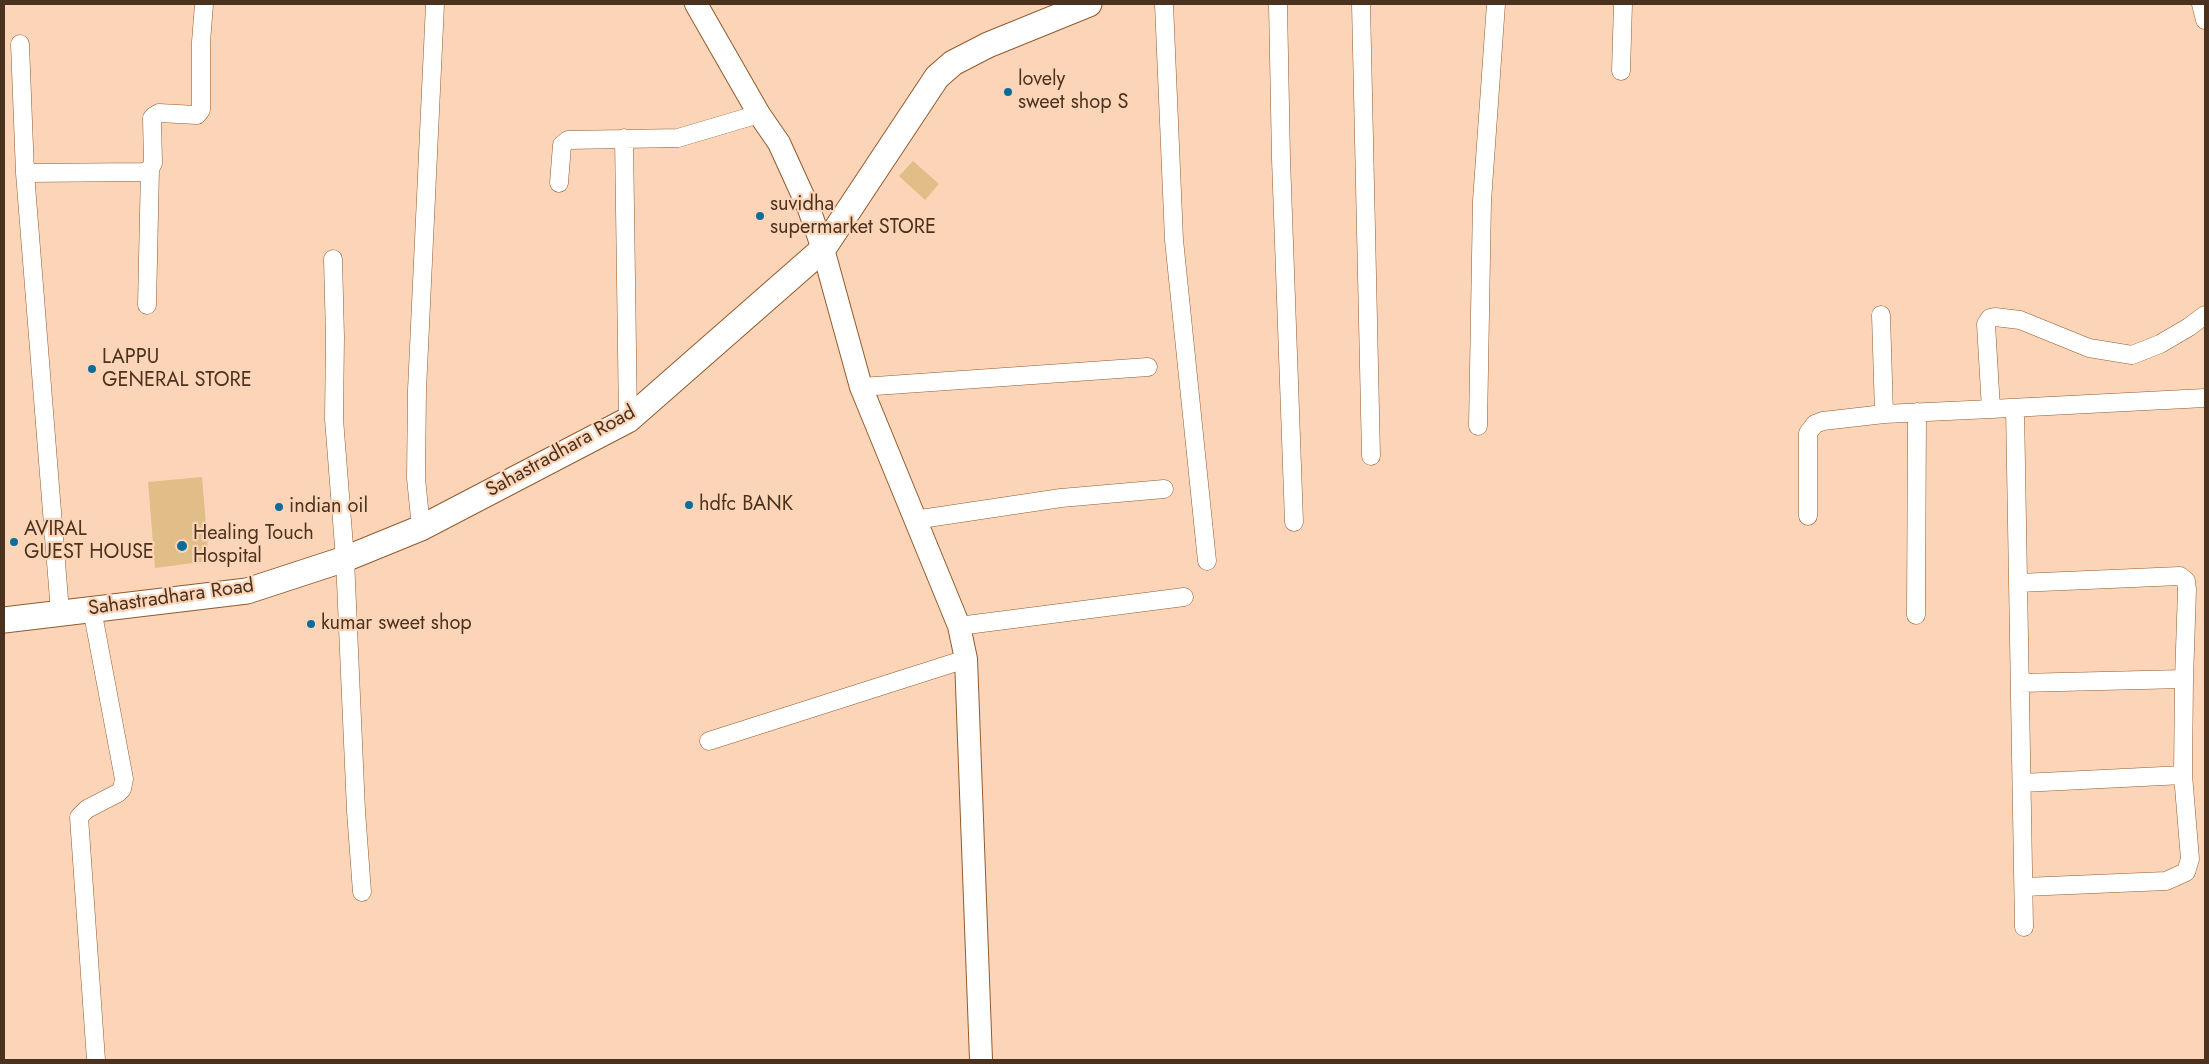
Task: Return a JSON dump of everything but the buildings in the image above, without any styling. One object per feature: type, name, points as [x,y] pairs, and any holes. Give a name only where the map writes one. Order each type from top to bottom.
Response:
[{"type":"main road","name":"Sahastradhara Road","points":[[4,620],[247,591],[345,559],[421,528],[628,420],[822,249],[937,77],[953,63],[988,45],[1089,4]]},
{"type":"street","points":[[147,305],[150,169],[153,163],[152,118],[159,113],[197,115],[201,110],[204,4]]},
{"type":"street","points":[[421,528],[416,478],[417,390],[435,4]]},
{"type":"street","points":[[696,4],[759,114],[771,129],[809,209],[860,387],[959,626],[966,659],[981,1060]]},
{"type":"street","points":[[1164,4],[1174,240],[1207,561]]},
{"type":"street","points":[[1278,4],[1281,160],[1294,522]]},
{"type":"street","points":[[1361,4],[1371,456]]},
{"type":"street","points":[[1478,426],[1482,201],[1496,4]]},
{"type":"street","points":[[1621,72],[1623,4]]},
{"type":"street","points":[[2201,4],[2205,20]]},
{"type":"street","points":[[20,44],[26,174],[60,612]]},
{"type":"street","points":[[559,183],[562,145],[573,139],[678,138],[759,114]]},
{"type":"street","points":[[624,138],[628,420]]},
{"type":"street","points":[[26,174],[144,172],[150,169]]},
{"type":"street","points":[[333,259],[335,337],[334,419],[345,559],[356,811],[362,892]]},
{"type":"street","points":[[1881,315],[1884,414]]},
{"type":"street","points":[[1991,409],[1986,324],[1990,318],[2020,320],[2089,348],[2132,355],[2160,344],[2205,315]]},
{"type":"street","points":[[860,387],[1148,367]]},
{"type":"street","points":[[1808,516],[1808,433],[1815,424],[1823,421],[1917,412],[2205,398]]},
{"type":"street","points":[[2015,408],[2024,927]]},
{"type":"street","points":[[1916,615],[1917,412]]},
{"type":"street","points":[[914,520],[1061,498],[1164,489]]},
{"type":"street","points":[[2018,583],[2180,576],[2186,581],[2187,590],[2183,775],[2190,859],[2186,872],[2166,882],[2024,887]]},
{"type":"street","points":[[959,626],[1184,597]]},
{"type":"street","points":[[92,609],[124,779],[122,789],[118,793],[87,809],[79,817],[96,1060]]},
{"type":"street","points":[[709,741],[966,659]]},
{"type":"street","points":[[2020,683],[2184,679]]},
{"type":"street","points":[[2022,783],[2183,775]]},
{"type":"place","name":"lovely sweet shop S","points":[[1008,92]]},
{"type":"place","name":"suvidha supermarket STORE","points":[[760,216]]},
{"type":"place","name":"LAPPU GENERAL STORE","points":[[92,369]]},
{"type":"place","name":"hdfc BANK","points":[[689,505]]},
{"type":"place","name":"indian oil","points":[[279,507]]},
{"type":"place","name":"AVIRAL GUEST HOUSE","points":[[14,542]]},
{"type":"place","name":"Healing Touch Hospital","points":[[182,546]]},
{"type":"place","name":"kumar sweet shop","points":[[311,624]]}]
